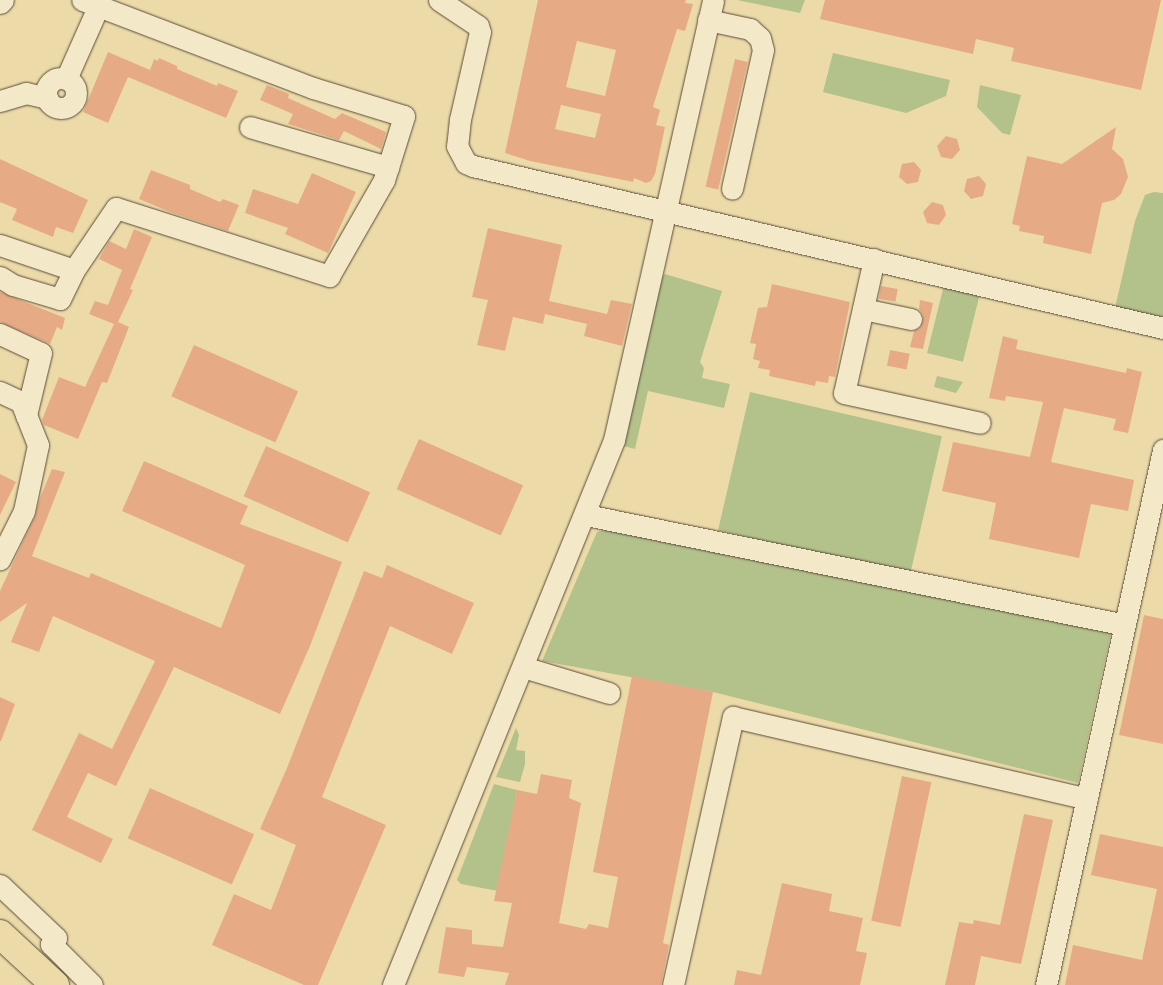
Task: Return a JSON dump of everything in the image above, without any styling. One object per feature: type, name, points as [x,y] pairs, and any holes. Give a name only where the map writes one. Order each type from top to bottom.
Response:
[{"type":"highway","points":[[0,934],[38,975],[55,985]]},
{"type":"street","points":[[0,3],[3,0]]},
{"type":"street","points":[[439,0],[478,26],[480,32],[460,119],[457,146],[466,163],[1163,328]]},
{"type":"street","points":[[0,101],[26,93],[47,98],[57,107],[71,104],[76,96],[76,90],[71,82],[66,79],[90,3],[313,88],[404,116],[384,180],[329,276],[116,208],[74,270],[60,299],[13,285],[0,277]]},
{"type":"street","points":[[393,985],[586,515],[614,440],[711,10],[750,29],[760,38],[763,50],[732,189]]},
{"type":"street","points":[[250,127],[388,167]]},
{"type":"street","points":[[0,245],[74,270]]},
{"type":"street","points":[[874,259],[844,393],[980,422]]},
{"type":"street","points":[[863,308],[911,319]]},
{"type":"street","points":[[0,334],[41,353],[26,415]]},
{"type":"street","points":[[0,392],[21,402],[38,446],[24,511],[0,559]]},
{"type":"street","points":[[1046,985],[1163,450]]},
{"type":"street","points":[[586,515],[1125,625]]},
{"type":"street","points":[[523,667],[609,693]]},
{"type":"street","points":[[673,985],[733,716],[1087,799]]},
{"type":"street","points":[[0,885],[56,938],[51,944],[92,985]]},
{"type":"green space","points":[[737,0],[805,0],[800,13]]},
{"type":"green space","points":[[833,53],[950,80],[946,96],[906,113],[823,92]]},
{"type":"green space","points":[[980,85],[1021,95],[1010,135],[1002,133],[977,107]]},
{"type":"green space","points":[[1154,192],[1163,193],[1163,318],[1115,308],[1135,221],[1145,195]]},
{"type":"green space","points":[[665,274],[722,291],[700,362],[704,368],[702,378],[730,384],[724,408],[648,391],[635,449],[620,445],[656,284]]},
{"type":"green space","points":[[944,285],[980,294],[963,362],[927,353]]},
{"type":"green space","points":[[937,376],[963,382],[956,393],[934,387]]},
{"type":"green space","points":[[750,392],[942,436],[910,575],[718,530]]},
{"type":"green space","points":[[613,527],[1112,628],[1078,783],[713,692],[542,661],[597,532]]},
{"type":"green space","points":[[516,728],[519,735],[516,750],[525,751],[525,764],[520,782],[496,777]]},
{"type":"green space","points":[[494,784],[517,790],[498,891],[461,884],[457,880]]},
{"type":"building","points":[[538,0],[686,0],[685,3],[693,4],[685,31],[677,29],[653,107],[660,110],[656,125],[665,127],[655,174],[651,181],[646,183],[634,178],[633,182],[530,161],[505,153]],"holes":[[[577,41],[616,50],[605,96],[566,87]],[[561,105],[601,114],[595,138],[555,129]]]},
{"type":"building","points":[[825,0],[1161,0],[1141,90],[1011,61],[1014,48],[976,39],[973,54],[820,19]]},
{"type":"building","points":[[108,52],[150,70],[154,59],[158,61],[159,58],[177,66],[177,69],[217,86],[218,83],[238,91],[226,118],[128,77],[108,123],[83,112]]},
{"type":"building","points":[[735,59],[748,62],[718,190],[706,187]]},
{"type":"building","points":[[267,85],[289,94],[288,98],[335,119],[342,113],[386,132],[381,149],[344,131],[339,140],[288,124],[293,114],[260,100]]},
{"type":"building","points":[[1116,127],[1112,149],[1123,159],[1128,177],[1121,194],[1114,200],[1102,203],[1091,254],[1043,243],[1044,236],[1019,231],[1020,226],[1012,224],[1027,156],[1062,164]]},
{"type":"building","points":[[946,136],[957,139],[960,150],[952,159],[941,157],[937,146]]},
{"type":"building","points":[[0,159],[88,200],[73,233],[56,227],[53,237],[12,220],[17,209],[0,202]]},
{"type":"building","points":[[914,162],[921,170],[918,182],[907,184],[899,177],[902,164]]},
{"type":"building","points":[[151,170],[190,185],[190,189],[220,202],[223,199],[239,205],[228,231],[170,212],[139,199]]},
{"type":"building","points":[[312,173],[356,192],[328,253],[285,234],[288,228],[245,213],[253,189],[298,204]]},
{"type":"building","points":[[979,176],[986,184],[983,196],[971,199],[964,191],[967,179]]},
{"type":"building","points":[[932,202],[943,205],[946,215],[939,225],[927,223],[923,212]]},
{"type":"building","points":[[488,228],[562,245],[549,301],[607,314],[611,300],[632,304],[622,346],[584,336],[587,324],[545,314],[543,324],[513,317],[505,351],[477,345],[488,300],[472,297]]},
{"type":"building","points":[[134,229],[152,237],[130,289],[133,290],[118,322],[129,327],[107,383],[102,382],[78,439],[44,425],[42,420],[59,377],[85,387],[114,324],[89,314],[95,301],[108,305],[122,270],[99,259],[109,241],[126,249]]},
{"type":"building","points":[[772,284],[850,302],[835,377],[829,376],[828,383],[816,381],[815,386],[769,376],[770,370],[758,368],[760,361],[753,359],[756,344],[750,343],[758,308],[767,307]]},
{"type":"building","points":[[881,286],[898,289],[895,302],[879,299]]},
{"type":"building","points":[[0,292],[65,318],[62,330],[57,327],[50,344],[0,322]]},
{"type":"building","points":[[920,300],[933,303],[923,349],[910,347],[914,331],[920,328],[923,322],[923,315],[919,309]]},
{"type":"building","points":[[1003,336],[1018,340],[1016,349],[1126,373],[1127,368],[1142,372],[1128,433],[1113,430],[1116,419],[1064,408],[1051,462],[1134,480],[1128,511],[1091,504],[1079,558],[989,539],[996,503],[942,491],[953,442],[1030,457],[1043,402],[1006,396],[1005,401],[989,398]]},
{"type":"building","points":[[194,345],[298,391],[275,443],[171,396]]},
{"type":"building","points":[[890,350],[910,354],[907,370],[887,366]]},
{"type":"building","points":[[419,439],[523,485],[501,536],[397,489]]},
{"type":"building","points":[[266,446],[370,492],[348,543],[244,496]]},
{"type":"building","points":[[144,461],[248,506],[240,524],[342,562],[310,646],[280,714],[174,667],[116,786],[88,773],[67,817],[113,839],[101,863],[32,830],[79,733],[112,749],[155,661],[53,616],[39,652],[11,642],[27,603],[0,622],[0,591],[35,516],[52,469],[65,472],[32,556],[89,578],[91,573],[221,628],[245,565],[122,511]]},
{"type":"building","points":[[0,474],[16,482],[0,515]]},
{"type":"building","points":[[387,565],[474,603],[452,654],[390,626],[322,797],[386,825],[318,985],[304,985],[212,945],[234,894],[271,910],[296,845],[260,829],[287,768],[364,571],[382,578]]},
{"type":"building","points":[[1144,615],[1163,619],[1163,744],[1119,735]]},
{"type":"building","points":[[632,676],[713,692],[663,943],[669,945],[661,985],[505,985],[509,973],[467,967],[464,977],[438,973],[446,927],[472,930],[472,944],[503,947],[512,903],[494,901],[517,790],[537,794],[541,774],[572,780],[569,798],[581,803],[559,923],[586,929],[589,924],[608,928],[618,877],[593,872]]},
{"type":"building","points":[[0,697],[15,704],[1,741],[0,741]]},
{"type":"building","points":[[902,776],[931,782],[901,927],[871,921]]},
{"type":"building","points":[[150,788],[254,834],[232,885],[128,838]]},
{"type":"building","points":[[1024,814],[1053,820],[1021,964],[981,956],[975,985],[945,985],[959,922],[973,924],[974,920],[1000,925]]},
{"type":"building","points":[[1100,834],[1163,847],[1163,985],[1065,985],[1073,945],[1142,960],[1157,889],[1091,875]]},
{"type":"building","points":[[782,883],[832,894],[829,911],[863,918],[856,951],[867,953],[860,985],[734,985],[737,970],[761,975]]}]
